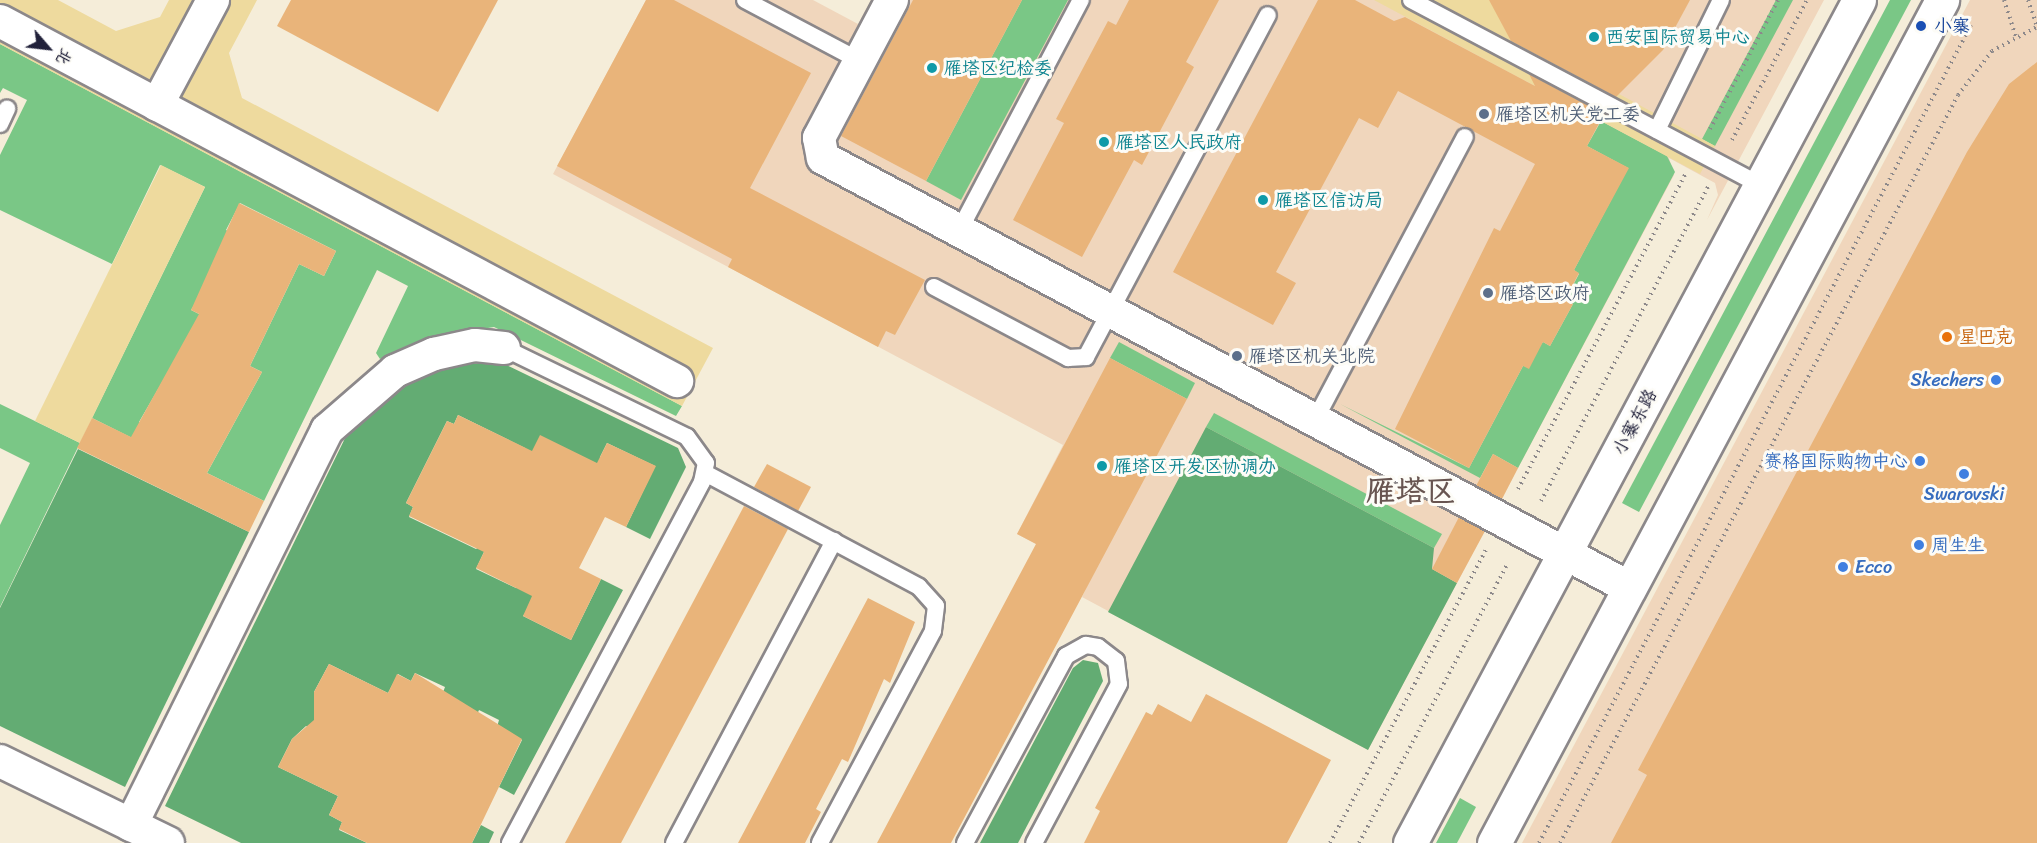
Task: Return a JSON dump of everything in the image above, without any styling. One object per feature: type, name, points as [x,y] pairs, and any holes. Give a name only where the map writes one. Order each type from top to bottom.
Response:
[{"type":"main road","name":"小寨东路","points":[[1410,843],[1859,0]]},
{"type":"main road","points":[[1494,843],[1630,588],[1956,6]]},
{"type":"street","points":[[157,105],[213,0]]},
{"type":"street","points":[[892,0],[819,138],[819,153],[958,231],[1630,588]]},
{"type":"street","points":[[0,21],[677,381]]},
{"type":"street","points":[[131,825],[327,430],[359,397],[395,371],[434,354],[475,345],[504,348]]},
{"type":"street","points":[[0,761],[168,843]]},
{"type":"lane","points":[[745,0],[860,61]]},
{"type":"lane","points":[[958,231],[1081,0]]},
{"type":"lane","points":[[1411,0],[1760,185]]},
{"type":"lane","points":[[1657,130],[1721,0]]},
{"type":"lane","points":[[934,287],[1074,360],[1090,351],[1268,15]]},
{"type":"lane","points":[[1315,420],[1465,137]]},
{"type":"lane","points":[[504,348],[687,437],[702,450],[705,473],[510,843]]},
{"type":"lane","points":[[705,473],[919,586],[933,600],[937,618],[820,843]]},
{"type":"lane","points":[[674,843],[834,541]]},
{"type":"lane","points":[[965,843],[1066,656],[1086,645],[1098,647],[1116,661],[1119,684],[1034,843]]},
{"type":"path","points":[[1359,843],[1697,152],[1778,0]]},
{"type":"path","points":[[1330,843],[1720,164],[1807,0]]},
{"type":"path","points":[[2004,0],[2016,36]]},
{"type":"path","points":[[1560,843],[1958,94],[1973,71],[2016,36],[2037,26],[2028,0]]},
{"type":"path","points":[[1539,843],[1969,34],[1956,6]]},
{"type":"shaded area","name":"雁塔区机关北院","points":[[646,0],[813,0],[858,24],[871,0],[1824,0],[1707,220],[1718,195],[1715,183],[1669,158],[1674,175],[1368,750],[1082,597],[1093,574],[1017,534],[1063,445],[553,174]]},
{"type":"shaded area","name":"赛格国际购物中心","points":[[1970,0],[2037,0],[2037,843],[1522,843]]},
{"type":"green space","points":[[1022,0],[1068,0],[961,200],[926,181]]},
{"type":"green space","points":[[1776,0],[1793,0],[1715,146],[1702,139]]},
{"type":"green space","points":[[1890,0],[1911,0],[1639,512],[1622,503]]},
{"type":"green space","points":[[0,44],[682,406],[676,416],[494,327],[435,337],[380,359],[376,353],[408,286],[377,270],[264,501],[207,473],[262,372],[250,366],[299,264],[324,276],[336,251],[240,203],[226,230],[237,236],[191,310],[201,315],[139,422],[158,432],[150,447],[92,418],[205,187],[160,165],[112,264],[0,210],[0,155],[27,100],[3,88],[0,93]]},
{"type":"green space","points":[[1601,121],[1667,156],[1675,172],[1518,468],[1493,454],[1480,478],[1340,404],[1469,468],[1523,366],[1543,342],[1550,346],[1573,304],[1565,300],[1579,274],[1574,270],[1628,168],[1587,146]]},
{"type":"green space","points":[[1119,342],[1195,383],[1187,399],[1110,358]]},
{"type":"green space","points":[[498,361],[678,448],[686,467],[650,539],[626,527],[655,466],[607,443],[600,457],[604,465],[526,464],[525,448],[458,415],[454,424],[447,421],[406,503],[413,507],[409,517],[476,549],[490,539],[476,569],[516,588],[547,583],[523,616],[571,640],[601,579],[623,590],[514,795],[499,787],[522,740],[497,727],[499,720],[479,710],[467,737],[442,695],[445,687],[415,673],[411,681],[398,674],[388,693],[329,664],[314,692],[314,711],[367,737],[359,752],[306,726],[292,739],[278,767],[338,796],[329,815],[342,822],[339,830],[367,843],[241,843],[165,806],[352,424],[416,377],[444,367]]},
{"type":"green space","points":[[0,404],[80,443],[0,607],[0,525],[30,463],[0,448]]},
{"type":"green space","points":[[1214,413],[1442,534],[1434,548],[1206,427]]},
{"type":"green space","points":[[1206,427],[1434,548],[1432,569],[1457,583],[1368,750],[1108,612]]},
{"type":"green space","points":[[78,449],[249,532],[125,787],[0,726],[0,608]]},
{"type":"green space","points":[[1083,660],[1098,663],[1103,681],[1018,843],[980,843],[1073,668]]},
{"type":"green space","points":[[1460,798],[1476,807],[1457,843],[1436,843]]},
{"type":"green space","points":[[481,825],[494,832],[489,843],[472,843]]},
{"type":"sand","points":[[0,0],[58,0],[116,31],[160,17],[169,0],[257,0],[229,53],[242,98],[713,348],[682,406],[0,44]]},
{"type":"sand","points":[[1374,0],[1489,0],[1619,94],[1715,146],[1700,174]]},
{"type":"sand","points":[[161,165],[205,187],[80,443],[35,421]]},
{"type":"building","points":[[291,0],[498,0],[438,112],[277,26]]},
{"type":"building","points":[[646,0],[674,0],[811,73],[750,188],[925,280],[895,335],[886,331],[878,347],[728,267],[732,259],[557,166]]},
{"type":"building","name":"雁塔区纪检委","points":[[913,0],[1022,0],[926,181],[841,136]]},
{"type":"building","name":"雁塔区人民政府","points":[[1129,0],[1219,0],[1186,62],[1194,67],[1142,165],[1134,160],[1082,257],[1013,220],[1064,123],[1056,119],[1108,21],[1116,25]]},
{"type":"building","points":[[1318,0],[1355,0],[1394,21],[1405,17],[1535,86],[1529,74],[1604,114],[1587,146],[1629,168],[1574,270],[1579,273],[1565,300],[1573,304],[1550,346],[1543,342],[1529,369],[1523,366],[1469,468],[1395,429],[1494,228],[1500,231],[1535,164],[1398,91],[1378,128],[1359,118],[1276,272],[1296,283],[1273,325],[1173,272]]},
{"type":"building","points":[[1489,0],[1690,0],[1663,50],[1616,97],[1511,41]]},
{"type":"building","name":"赛格国际购物中心","points":[[2037,62],[2037,843],[1611,843],[1647,775],[1638,770],[1967,152],[2009,84]]},
{"type":"building","points":[[239,203],[336,251],[324,276],[299,264],[250,366],[262,372],[207,473],[264,501],[249,532],[77,448],[92,418],[131,437],[199,314],[191,310]]},
{"type":"building","points":[[1110,358],[1187,399],[951,843],[877,843],[1036,544],[1017,534]]},
{"type":"building","points":[[458,415],[532,451],[540,435],[597,463],[607,443],[656,466],[626,527],[605,517],[579,568],[601,579],[571,640],[523,616],[532,596],[476,568],[484,552],[409,516],[413,507],[406,503],[447,421],[454,424]]},
{"type":"building","points":[[1493,454],[1518,468],[1502,499],[1476,486]]},
{"type":"building","points":[[767,464],[811,487],[798,511],[754,487]]},
{"type":"building","points":[[744,506],[788,529],[621,843],[565,843]]},
{"type":"building","points":[[1459,517],[1485,531],[1457,583],[1432,569]]},
{"type":"building","points":[[868,598],[915,622],[890,683],[884,679],[848,762],[842,759],[816,809],[821,812],[805,843],[738,843]]},
{"type":"building","points":[[329,664],[388,693],[397,674],[411,681],[415,673],[522,739],[472,843],[367,843],[339,829],[342,822],[329,815],[338,796],[278,767],[292,739],[314,720],[314,692]]},
{"type":"building","points":[[1206,694],[1331,760],[1287,843],[1084,843],[1100,811],[1095,808],[1146,712],[1152,715],[1158,704],[1191,722]]},
{"type":"place","name":"小寨","points":[[1921,26]]},
{"type":"place","name":"西安国际贸易中心","points":[[1594,37]]},
{"type":"place","name":"雁塔区纪检委","points":[[932,68]]},
{"type":"place","name":"雁塔区机关党工委","points":[[1484,114]]},
{"type":"place","name":"雁塔区人民政府","points":[[1104,142]]},
{"type":"place","name":"雁塔区信访局","points":[[1263,200]]},
{"type":"place","name":"雁塔区政府","points":[[1488,293]]},
{"type":"place","name":"星巴克","points":[[1947,337]]},
{"type":"place","name":"雁塔区机关北院","points":[[1237,356]]},
{"type":"place","name":"Skechers","points":[[1996,380]]},
{"type":"place","name":"赛格国际购物中心","points":[[1920,461]]},
{"type":"place","name":"雁塔区开发区协调办","points":[[1102,466]]},
{"type":"place","name":"Swarovski","points":[[1964,474]]},
{"type":"place","name":"周生生","points":[[1919,545]]},
{"type":"place","name":"Ecco","points":[[1843,567]]},
{"type":"district","name":"雁塔区","points":[[1411,491]]}]
